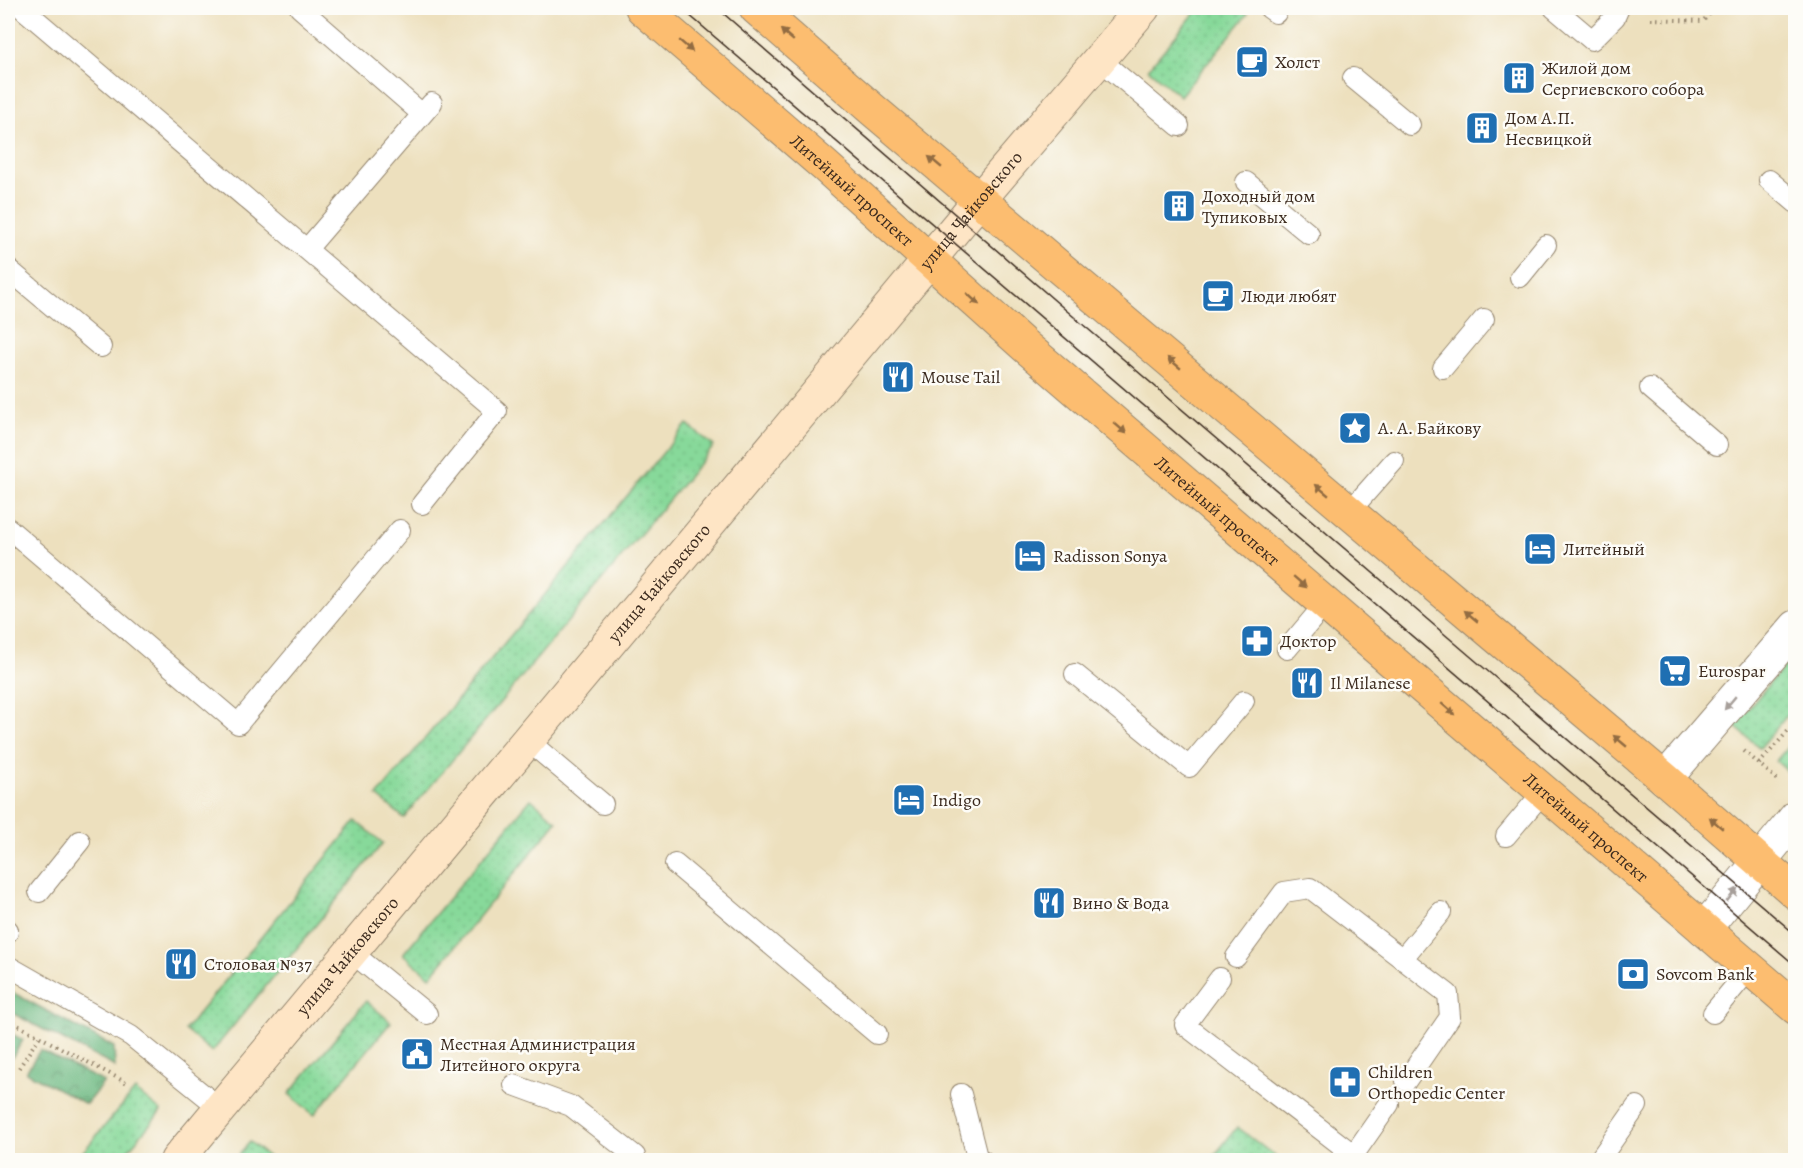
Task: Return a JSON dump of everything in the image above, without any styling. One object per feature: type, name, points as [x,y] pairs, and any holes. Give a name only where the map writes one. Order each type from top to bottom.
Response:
[{"type":"main road","name":"Литейный проспект","points":[[642,8],[816,158],[1025,346],[1796,1008]]},
{"type":"main road","points":[[756,8],[873,110],[1665,779],[1796,893]]},
{"type":"street","name":"улица Чайковского","points":[[177,1161],[980,199],[1143,8]]},
{"type":"street","points":[[1665,779],[1796,627]]},
{"type":"street","points":[[1704,929],[1796,817]]},
{"type":"lane","points":[[22,8],[497,411],[422,504]]},
{"type":"lane","points":[[300,8],[427,109],[307,249]]},
{"type":"lane","points":[[1554,8],[1592,40],[1617,12]]},
{"type":"lane","points":[[1099,59],[1179,126]]},
{"type":"lane","points":[[1353,78],[1410,125]]},
{"type":"lane","points":[[1769,180],[1796,203]]},
{"type":"lane","points":[[1246,182],[1309,234]]},
{"type":"lane","points":[[1520,277],[1546,246]]},
{"type":"lane","points":[[8,270],[101,347]]},
{"type":"lane","points":[[1443,368],[1484,319]]},
{"type":"lane","points":[[1650,388],[1717,445]]},
{"type":"lane","points":[[1349,512],[1394,461]]},
{"type":"lane","points":[[8,528],[238,724],[400,530]]},
{"type":"lane","points":[[1287,649],[1325,604]]},
{"type":"lane","points":[[1075,674],[1189,767],[1244,701]]},
{"type":"lane","points":[[527,740],[603,804]]},
{"type":"lane","points":[[1506,836],[1544,791]]},
{"type":"lane","points":[[39,892],[80,841]]},
{"type":"lane","points":[[675,864],[877,1034]]},
{"type":"lane","points":[[1236,957],[1284,892],[1310,888],[1448,994],[1450,1017],[1406,1081]]},
{"type":"lane","points":[[1402,959],[1441,912]]},
{"type":"lane","points":[[351,952],[427,1014]]},
{"type":"lane","points":[[8,966],[131,1036],[220,1108]]},
{"type":"lane","points":[[1713,1013],[1750,968]]},
{"type":"lane","points":[[1220,978],[1185,1024],[1352,1158],[1389,1104]]},
{"type":"lane","points":[[514,1085],[571,1106],[635,1156]]},
{"type":"lane","points":[[961,1094],[978,1159]]},
{"type":"lane","points":[[1599,1161],[1637,1106]]},
{"type":"path","points":[[1617,12],[1703,21],[1715,8]]},
{"type":"path","points":[[1759,764],[1796,722]]},
{"type":"path","points":[[1742,750],[1785,786]]},
{"type":"path","points":[[8,1020],[129,1084]]},
{"type":"path","points":[[19,1068],[39,1037]]},
{"type":"green space","points":[[1199,8],[1240,8],[1248,14],[1180,96],[1148,69]]},
{"type":"green space","points":[[687,424],[714,446],[404,818],[377,796]]},
{"type":"green space","points":[[1795,653],[1795,706],[1760,748],[1734,726]]},
{"type":"green space","points":[[1795,738],[1795,778],[1776,761]]},
{"type":"green space","points":[[531,799],[557,821],[430,977],[403,954]]},
{"type":"green space","points":[[356,821],[383,843],[212,1052],[185,1030]]},
{"type":"green space","points":[[8,990],[114,1047],[115,1067],[8,1011]]},
{"type":"green space","points":[[366,1001],[391,1022],[314,1115],[289,1094]]},
{"type":"green space","points":[[8,1032],[23,1040],[9,1062],[8,1061]]},
{"type":"green space","points":[[40,1050],[104,1082],[86,1104],[26,1072]]},
{"type":"green space","points":[[135,1090],[161,1111],[120,1160],[76,1160]]},
{"type":"green space","points":[[1237,1127],[1280,1160],[1211,1160]]},
{"type":"green space","points":[[250,1142],[272,1160],[234,1160]]},
{"type":"tram line","points":[[681,8],[1796,966]]},
{"type":"tram line","points":[[717,8],[1796,935]]},
{"type":"place","name":"Холст","points":[[1252,62]]},
{"type":"place","name":"Жилой дом Сергиевского собора","points":[[1519,78]]},
{"type":"place","name":"Дом А.П. Несвицкой","points":[[1482,128]]},
{"type":"place","name":"Доходный дом Тупиковых","points":[[1179,206]]},
{"type":"place","name":"Люди любят","points":[[1218,296]]},
{"type":"place","name":"Mouse Tail","points":[[898,377]]},
{"type":"place","name":"А. А. Байкову","points":[[1355,428]]},
{"type":"place","name":"Литейный","points":[[1540,549]]},
{"type":"place","name":"Radisson Sonya","points":[[1030,556]]},
{"type":"place","name":"Доктор","points":[[1257,641]]},
{"type":"place","name":"Eurospar","points":[[1675,671]]},
{"type":"place","name":"Il Milanese","points":[[1307,683]]},
{"type":"place","name":"Indigo","points":[[909,800]]},
{"type":"place","name":"Вино & Вода","points":[[1049,903]]},
{"type":"place","name":"Столовая №37","points":[[181,964]]},
{"type":"place","name":"Sovcom Bank","points":[[1633,974]]},
{"type":"place","name":"Местная Администрация Литейного округа","points":[[417,1054]]},
{"type":"place","name":"Children Orthopedic Center","points":[[1345,1082]]}]
